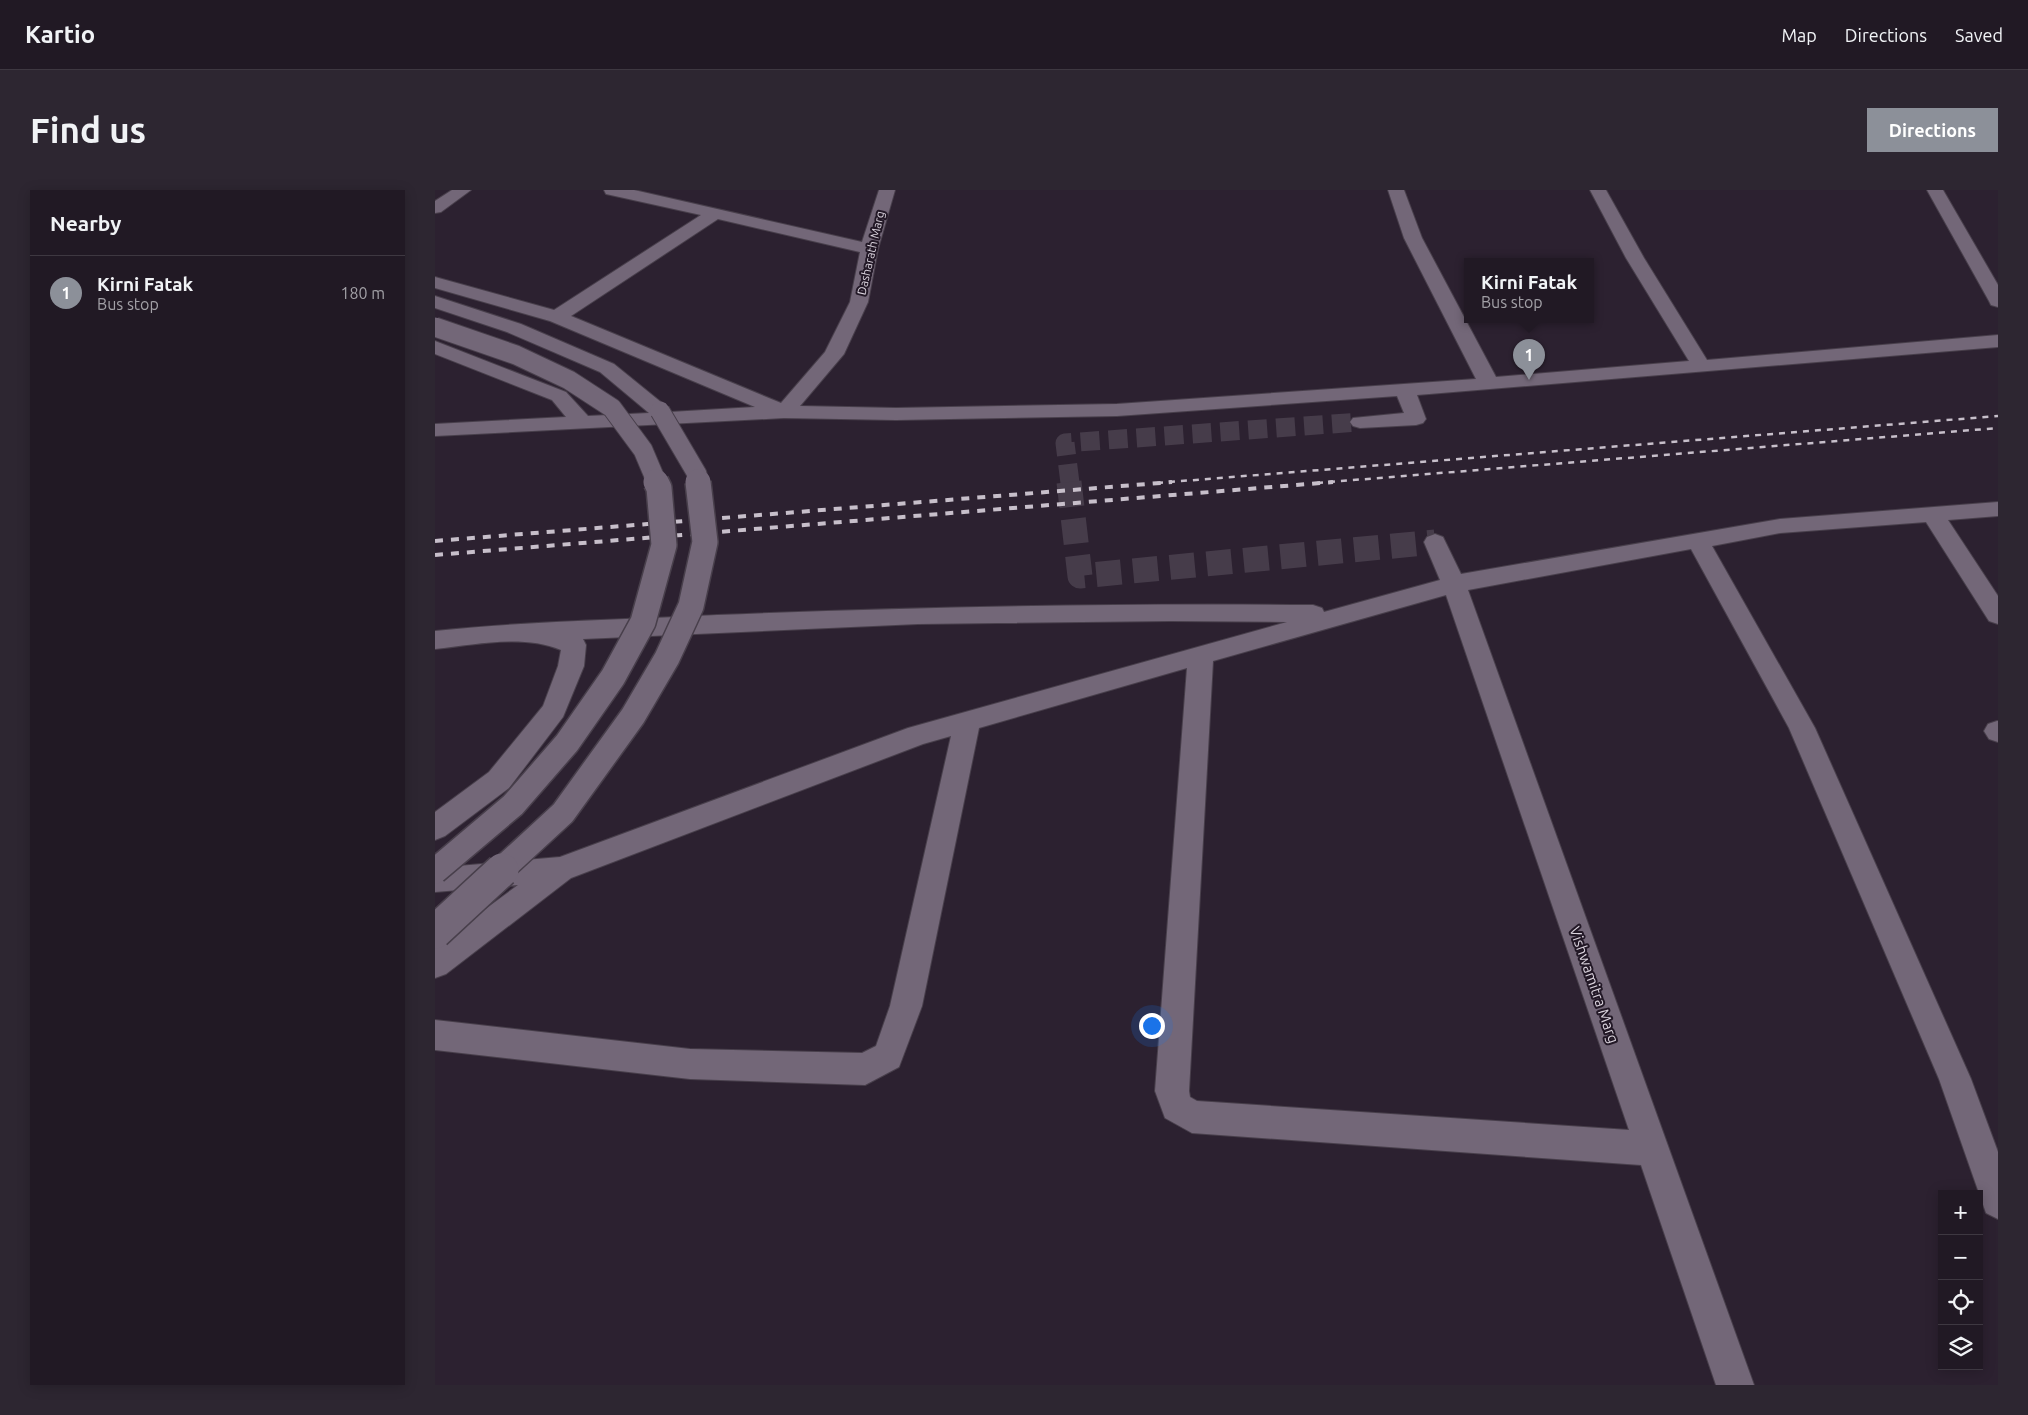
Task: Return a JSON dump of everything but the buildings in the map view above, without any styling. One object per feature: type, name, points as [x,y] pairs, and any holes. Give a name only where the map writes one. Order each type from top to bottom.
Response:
[{"type":"street","points":[[435,208],[463,190]]},
{"type":"street","points":[[612,190],[713,215],[869,249]]},
{"type":"street","points":[[674,205],[684,190]]},
{"type":"street","name":"Dasharath Marg","points":[[785,412],[834,354],[859,302],[869,249],[887,190]]},
{"type":"street","points":[[1396,190],[1413,238],[1489,384]]},
{"type":"street","points":[[1598,190],[1635,258],[1701,365]]},
{"type":"street","points":[[1935,190],[1998,301]]},
{"type":"street","points":[[557,317],[713,215]]},
{"type":"street","points":[[435,282],[557,317],[785,412]]},
{"type":"street","points":[[435,302],[514,328],[607,368],[660,410],[697,474],[705,542],[691,606],[667,658],[633,716],[563,813],[435,932]]},
{"type":"street","points":[[435,327],[516,354],[569,380],[612,408],[643,450],[659,488],[664,546],[643,622],[613,677],[567,743],[513,805],[435,871]]},
{"type":"street","points":[[435,430],[785,412],[896,414],[1117,410],[1489,384],[1998,341]]},
{"type":"street","points":[[435,347],[559,396],[581,421]]},
{"type":"street","points":[[1360,422],[1416,419],[1405,390]]},
{"type":"street","points":[[435,880],[561,869],[917,735],[1453,584],[1780,526],[1998,509]]},
{"type":"street","points":[[1932,514],[1998,615]]},
{"type":"street","points":[[1697,541],[1802,728],[1955,1079],[1998,1201]]},
{"type":"street","name":"Vishwamitra Marg","points":[[1435,542],[1453,584],[1735,1385]]},
{"type":"street","points":[[435,640],[518,633],[918,615],[1170,612],[1345,615]]},
{"type":"street","points":[[435,828],[499,780],[554,710],[571,666],[574,645],[563,640],[518,633]]},
{"type":"street","points":[[1201,655],[1172,1091],[1177,1108],[1192,1117],[1651,1149]]},
{"type":"street","points":[[435,1035],[690,1064],[865,1070],[888,1056],[906,1006],[967,721]]},
{"type":"street","points":[[435,964],[561,869]]},
{"type":"tunnel","points":[[1070,483],[1065,443],[1360,422]]},
{"type":"tunnel","points":[[1069,482],[1080,576],[1435,542]]},
{"type":"railway","points":[[1157,483],[1998,416]]},
{"type":"railway","points":[[1317,483],[1998,428]]},
{"type":"railway","points":[[435,541],[1172,482]]},
{"type":"railway","points":[[435,555],[1333,482]]},
{"type":"place","name":"Kirni Fatak","points":[[1529,380]]}]
